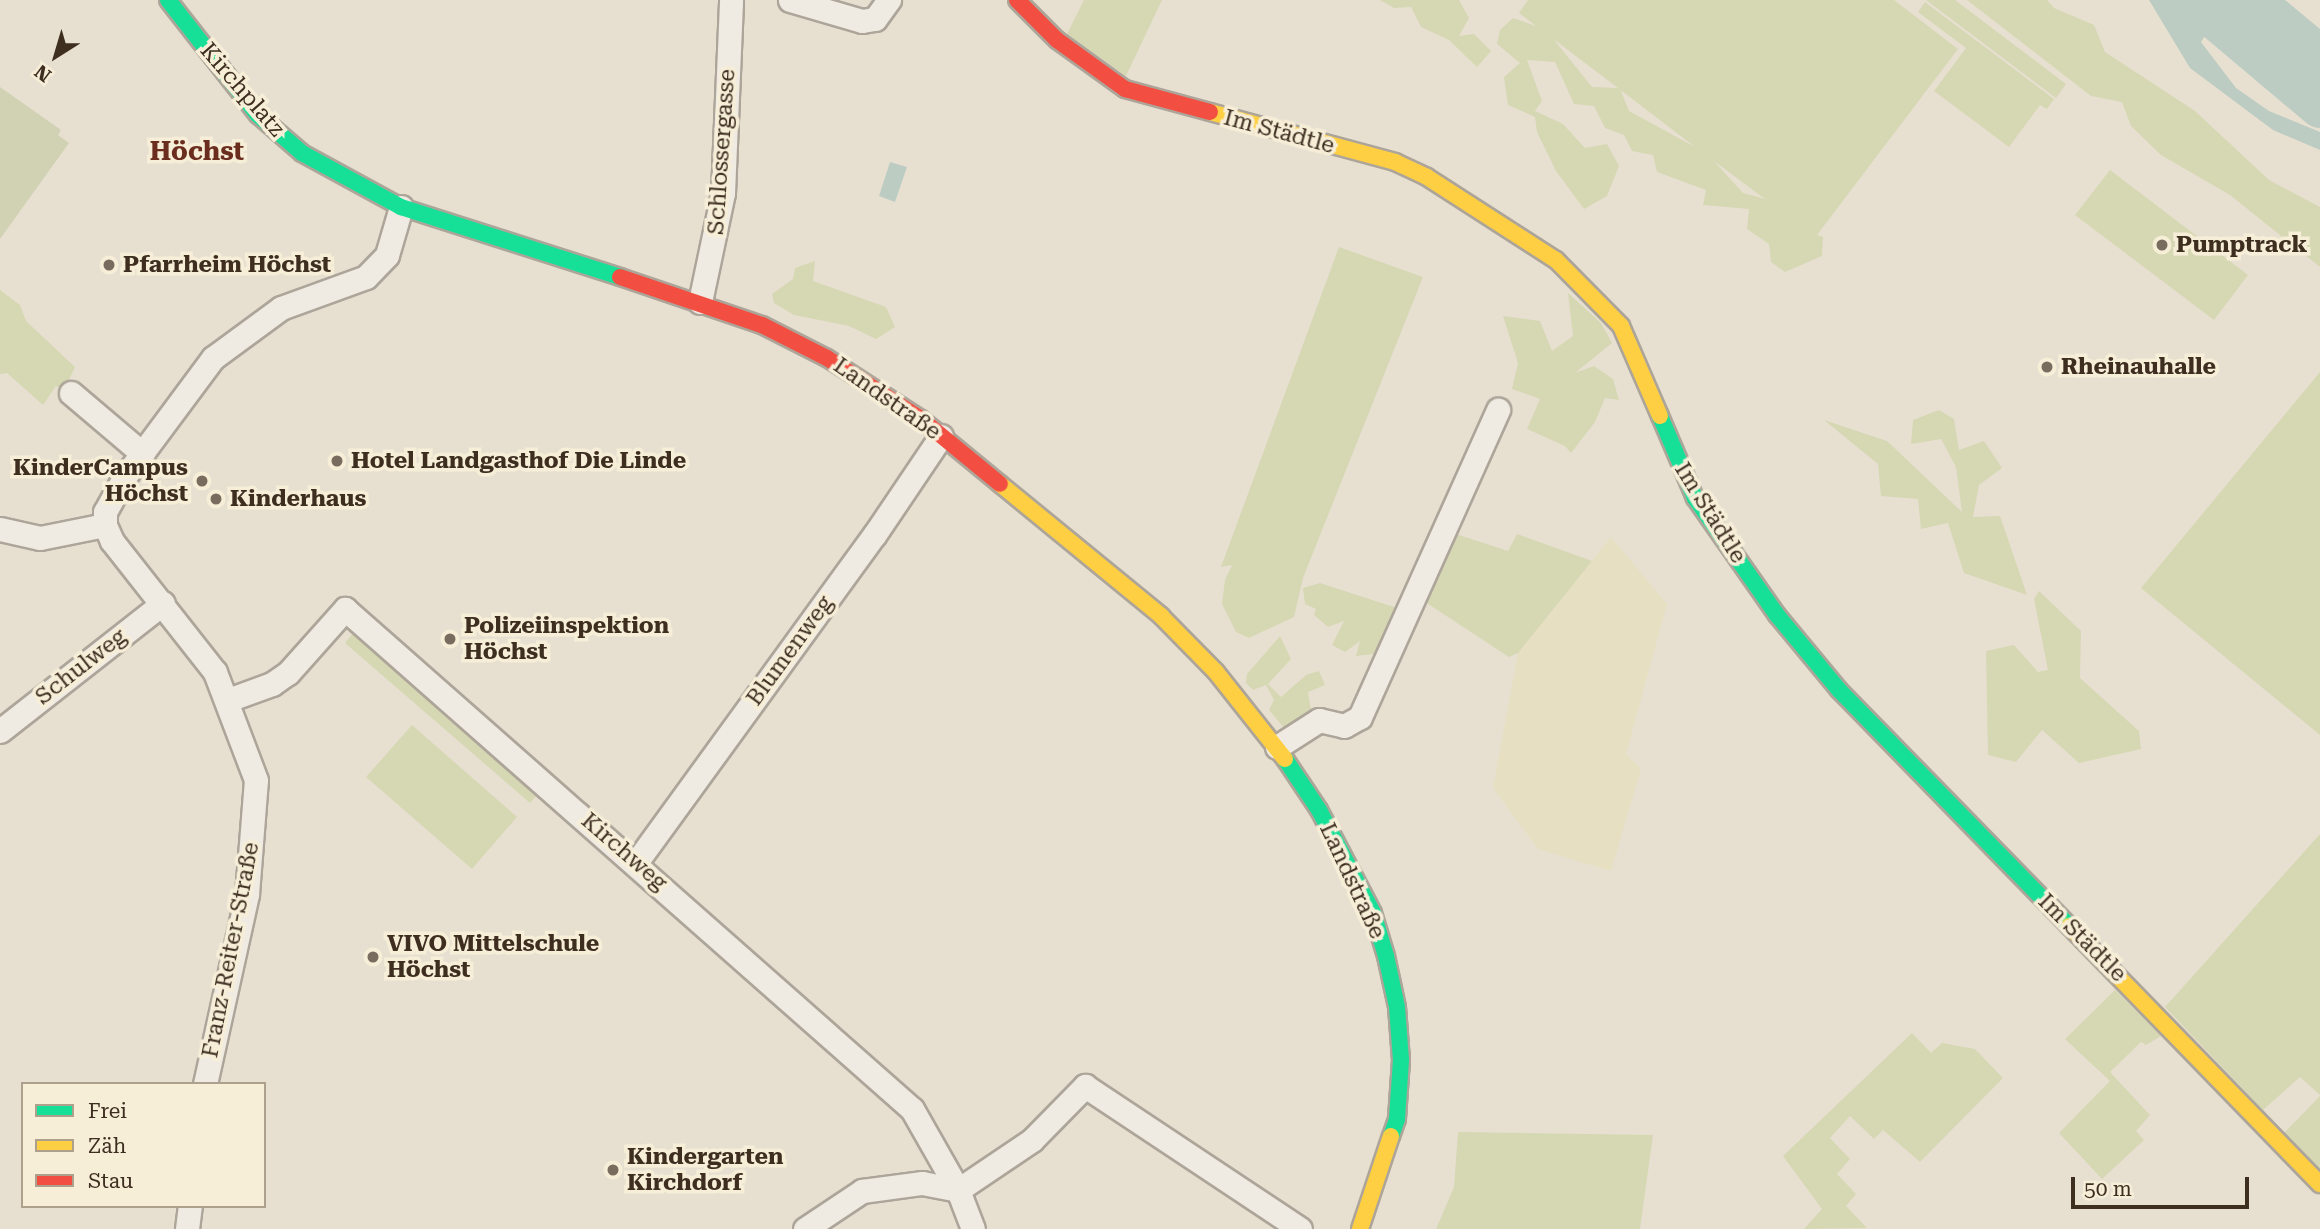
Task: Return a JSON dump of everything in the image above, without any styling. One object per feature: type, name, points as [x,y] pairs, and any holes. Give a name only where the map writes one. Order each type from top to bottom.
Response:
[{"type":"main road","name":"Kirchplatz","points":[[168,0],[236,90],[284,139],[345,180],[401,207]]},
{"type":"main road","name":"Im Städtle","points":[[1017,0],[1057,40],[1125,89],[1395,162],[1427,177],[1556,260],[1621,326],[1695,498],[1777,615],[1839,690],[2320,1184]]},
{"type":"main road","name":"Landstraße","points":[[401,207],[700,302],[762,325],[827,358],[875,387],[941,436],[1161,616],[1216,672],[1277,747],[1319,810],[1373,913],[1397,1007],[1401,1060],[1397,1119],[1364,1228]]},
{"type":"street","name":"Schlossergasse","points":[[700,302],[723,193],[731,0]]},
{"type":"street","points":[[790,0],[862,21],[875,19],[889,0]]},
{"type":"street","points":[[0,529],[40,538],[105,525],[112,495],[229,343],[281,308],[366,277],[387,256],[401,207]]},
{"type":"street","points":[[71,393],[143,454]]},
{"type":"street","points":[[1277,747],[1319,720],[1345,726],[1364,710],[1498,410]]},
{"type":"street","name":"Blumenweg","points":[[635,864],[867,545],[941,436]]},
{"type":"street","name":"Franz-Reiter-Straße","points":[[105,525],[112,541],[196,642],[228,699],[254,771],[256,819],[241,924],[205,1082]]},
{"type":"street","name":"Schulweg","points":[[0,731],[163,603]]},
{"type":"street","name":"Kirchweg","points":[[228,699],[272,684],[288,673],[345,609],[912,1109],[958,1190],[973,1229]]},
{"type":"street","points":[[805,1229],[862,1191],[922,1183],[958,1190],[1032,1140],[1085,1086],[1300,1229]]},
{"type":"street","points":[[187,1229],[190,1208]]},
{"type":"shaded area","points":[[2149,0],[2285,0],[2320,29],[2320,109],[2292,89],[2288,73],[2279,64],[2208,31],[2201,42],[2236,88],[2269,111],[2320,132],[2320,150],[2273,130],[2190,68]]},
{"type":"shaded area","points":[[890,162],[907,167],[895,202],[879,196]]},
{"type":"shaded area","points":[[1611,537],[1667,604],[1626,754],[1641,769],[1611,871],[1538,849],[1493,788],[1518,653]]},
{"type":"green space","points":[[1084,0],[1162,0],[1126,76],[1067,34]]},
{"type":"green space","points":[[1380,0],[1459,0],[1469,18],[1459,36],[1474,34],[1491,51],[1477,67],[1449,40],[1421,27],[1411,7],[1394,8]]},
{"type":"green space","points":[[1528,0],[1894,0],[1958,49],[1817,235],[1823,237],[1822,256],[1785,272],[1771,262],[1769,244],[1747,229],[1749,209],[1703,205],[1706,190],[1657,172],[1653,155],[1632,151],[1624,135],[1605,128],[1594,106],[1574,104],[1555,62],[1527,60],[1542,101],[1535,111],[1563,124],[1585,148],[1607,144],[1619,166],[1607,196],[1584,209],[1556,171],[1537,132],[1535,117],[1508,105],[1504,77],[1520,63],[1497,44],[1500,30],[1513,18],[1536,26],[1519,13]],"holes":[[[1556,41],[1618,88],[1592,87]],[[1621,91],[1695,147],[1629,111]],[[1714,161],[1765,199],[1743,193]]]},
{"type":"green space","points":[[1926,0],[1955,0],[2066,84],[2056,98]]},
{"type":"green space","points":[[1967,0],[2047,0],[2054,8],[2094,25],[2105,52],[2195,111],[2269,180],[2320,207],[2320,267],[2230,195],[2161,155],[2131,126],[2122,102],[2091,96]]},
{"type":"green space","points":[[1925,2],[2054,99],[2047,109],[2040,105],[2009,147],[1934,91],[1966,48],[1918,12]]},
{"type":"green space","points":[[0,87],[61,130],[58,135],[69,143],[0,239]]},
{"type":"green space","name":"Pumptrack","points":[[2110,170],[2248,275],[2214,320],[2075,215]]},
{"type":"green space","points":[[1339,247],[1423,277],[1303,578],[1294,617],[1249,638],[1236,632],[1222,604],[1225,580],[1232,565],[1221,567]]},
{"type":"green space","points":[[815,261],[813,281],[886,307],[895,327],[876,339],[849,326],[794,315],[774,303],[772,294],[793,279],[795,268]]},
{"type":"green space","points":[[0,290],[20,305],[26,321],[75,367],[64,390],[56,386],[43,405],[7,373],[0,374]]},
{"type":"green space","points":[[1568,293],[1601,323],[1612,343],[1575,373],[1594,366],[1613,379],[1619,400],[1605,398],[1595,422],[1571,453],[1565,446],[1527,429],[1540,399],[1512,389],[1518,363],[1503,316],[1540,321],[1552,351],[1573,336]]},
{"type":"green space","points":[[2320,372],[2320,735],[2141,588]]},
{"type":"green space","points":[[1939,410],[1954,419],[1959,450],[1984,441],[2002,468],[1979,485],[1973,517],[2000,516],[2027,595],[1964,573],[1948,523],[1921,529],[1918,499],[1881,496],[1878,464],[1824,420],[1887,441],[1962,512],[1956,467],[1941,439],[1911,444],[1913,420]]},
{"type":"green space","points":[[1456,534],[1508,551],[1517,534],[1592,561],[1518,653],[1509,657],[1425,602]]},
{"type":"green space","points":[[1320,583],[1400,609],[1383,653],[1356,656],[1360,641],[1345,652],[1332,645],[1344,621],[1328,627],[1314,615],[1316,609],[1305,604],[1303,588]]},
{"type":"green space","points":[[2039,591],[2081,631],[2080,678],[2139,731],[2141,749],[2079,763],[2042,730],[2016,762],[1988,755],[1986,651],[2014,645],[2038,672],[2048,670],[2034,599]]},
{"type":"green space","points":[[353,633],[539,793],[530,803],[345,643]]},
{"type":"green space","points":[[1280,636],[1291,659],[1268,684],[1281,697],[1306,675],[1319,671],[1325,685],[1308,692],[1312,716],[1285,729],[1269,710],[1274,700],[1266,685],[1253,690],[1246,683],[1247,674]]},
{"type":"green space","points":[[412,725],[517,817],[472,869],[366,777]]},
{"type":"green space","points":[[2320,834],[2320,1095],[2300,1077],[2263,1110],[2165,1007]]},
{"type":"green space","points":[[2115,990],[2161,1036],[2146,1045],[2141,1042],[2110,1072],[2150,1115],[2136,1131],[2144,1140],[2102,1179],[2059,1133],[2110,1081],[2065,1039]]},
{"type":"green space","points":[[1912,1033],[1931,1053],[1942,1043],[1975,1049],[2003,1078],[1920,1162],[1883,1130],[1874,1139],[1850,1116],[1830,1138],[1850,1159],[1837,1174],[1856,1194],[1846,1206],[1867,1228],[1804,1229],[1822,1209],[1783,1156]]},
{"type":"green space","points":[[2320,1096],[2320,1172],[2284,1133]]},
{"type":"green space","points":[[1458,1132],[1653,1135],[1640,1229],[1436,1229],[1454,1187]]},
{"type":"waterway","points":[[2193,0],[2320,107]]},
{"type":"traffic: fast","points":[[168,0],[258,115],[302,153],[401,207],[620,277]]},
{"type":"traffic: fast","points":[[1660,416],[1695,498],[1777,615],[1839,690],[2069,926]]},
{"type":"traffic: fast","points":[[1285,759],[1319,810],[1373,913],[1386,956],[1397,1007],[1401,1060],[1397,1119],[1391,1136]]},
{"type":"traffic: slow","points":[[1210,112],[1395,162],[1427,177],[1556,260],[1621,326],[1660,416]]},
{"type":"traffic: slow","points":[[1000,484],[1161,616],[1216,672],[1285,759]]},
{"type":"traffic: slow","points":[[2069,926],[2320,1184]]},
{"type":"traffic: slow","points":[[1360,1229],[1391,1136]]},
{"type":"traffic: jam","points":[[1017,0],[1057,40],[1125,89],[1210,112]]},
{"type":"traffic: jam","points":[[620,277],[762,325],[827,358],[921,419],[1000,484]]},
{"type":"place","name":"Pumptrack","points":[[2162,245]]},
{"type":"place","name":"Pfarrheim Höchst","points":[[109,265]]},
{"type":"place","name":"Rheinauhalle","points":[[2047,367]]},
{"type":"place","name":"Hotel Landgasthof Die Linde","points":[[337,461]]},
{"type":"place","name":"KinderCampus Höchst","points":[[202,481]]},
{"type":"place","name":"Kinderhaus","points":[[216,499]]},
{"type":"place","name":"Polizeiinspektion Höchst","points":[[450,639]]},
{"type":"place","name":"VIVO Mittelschule Höchst","points":[[373,957]]},
{"type":"place","name":"Kindergarten Kirchdorf","points":[[613,1170]]},
{"type":"district","name":"Höchst","points":[[197,152]]}]
